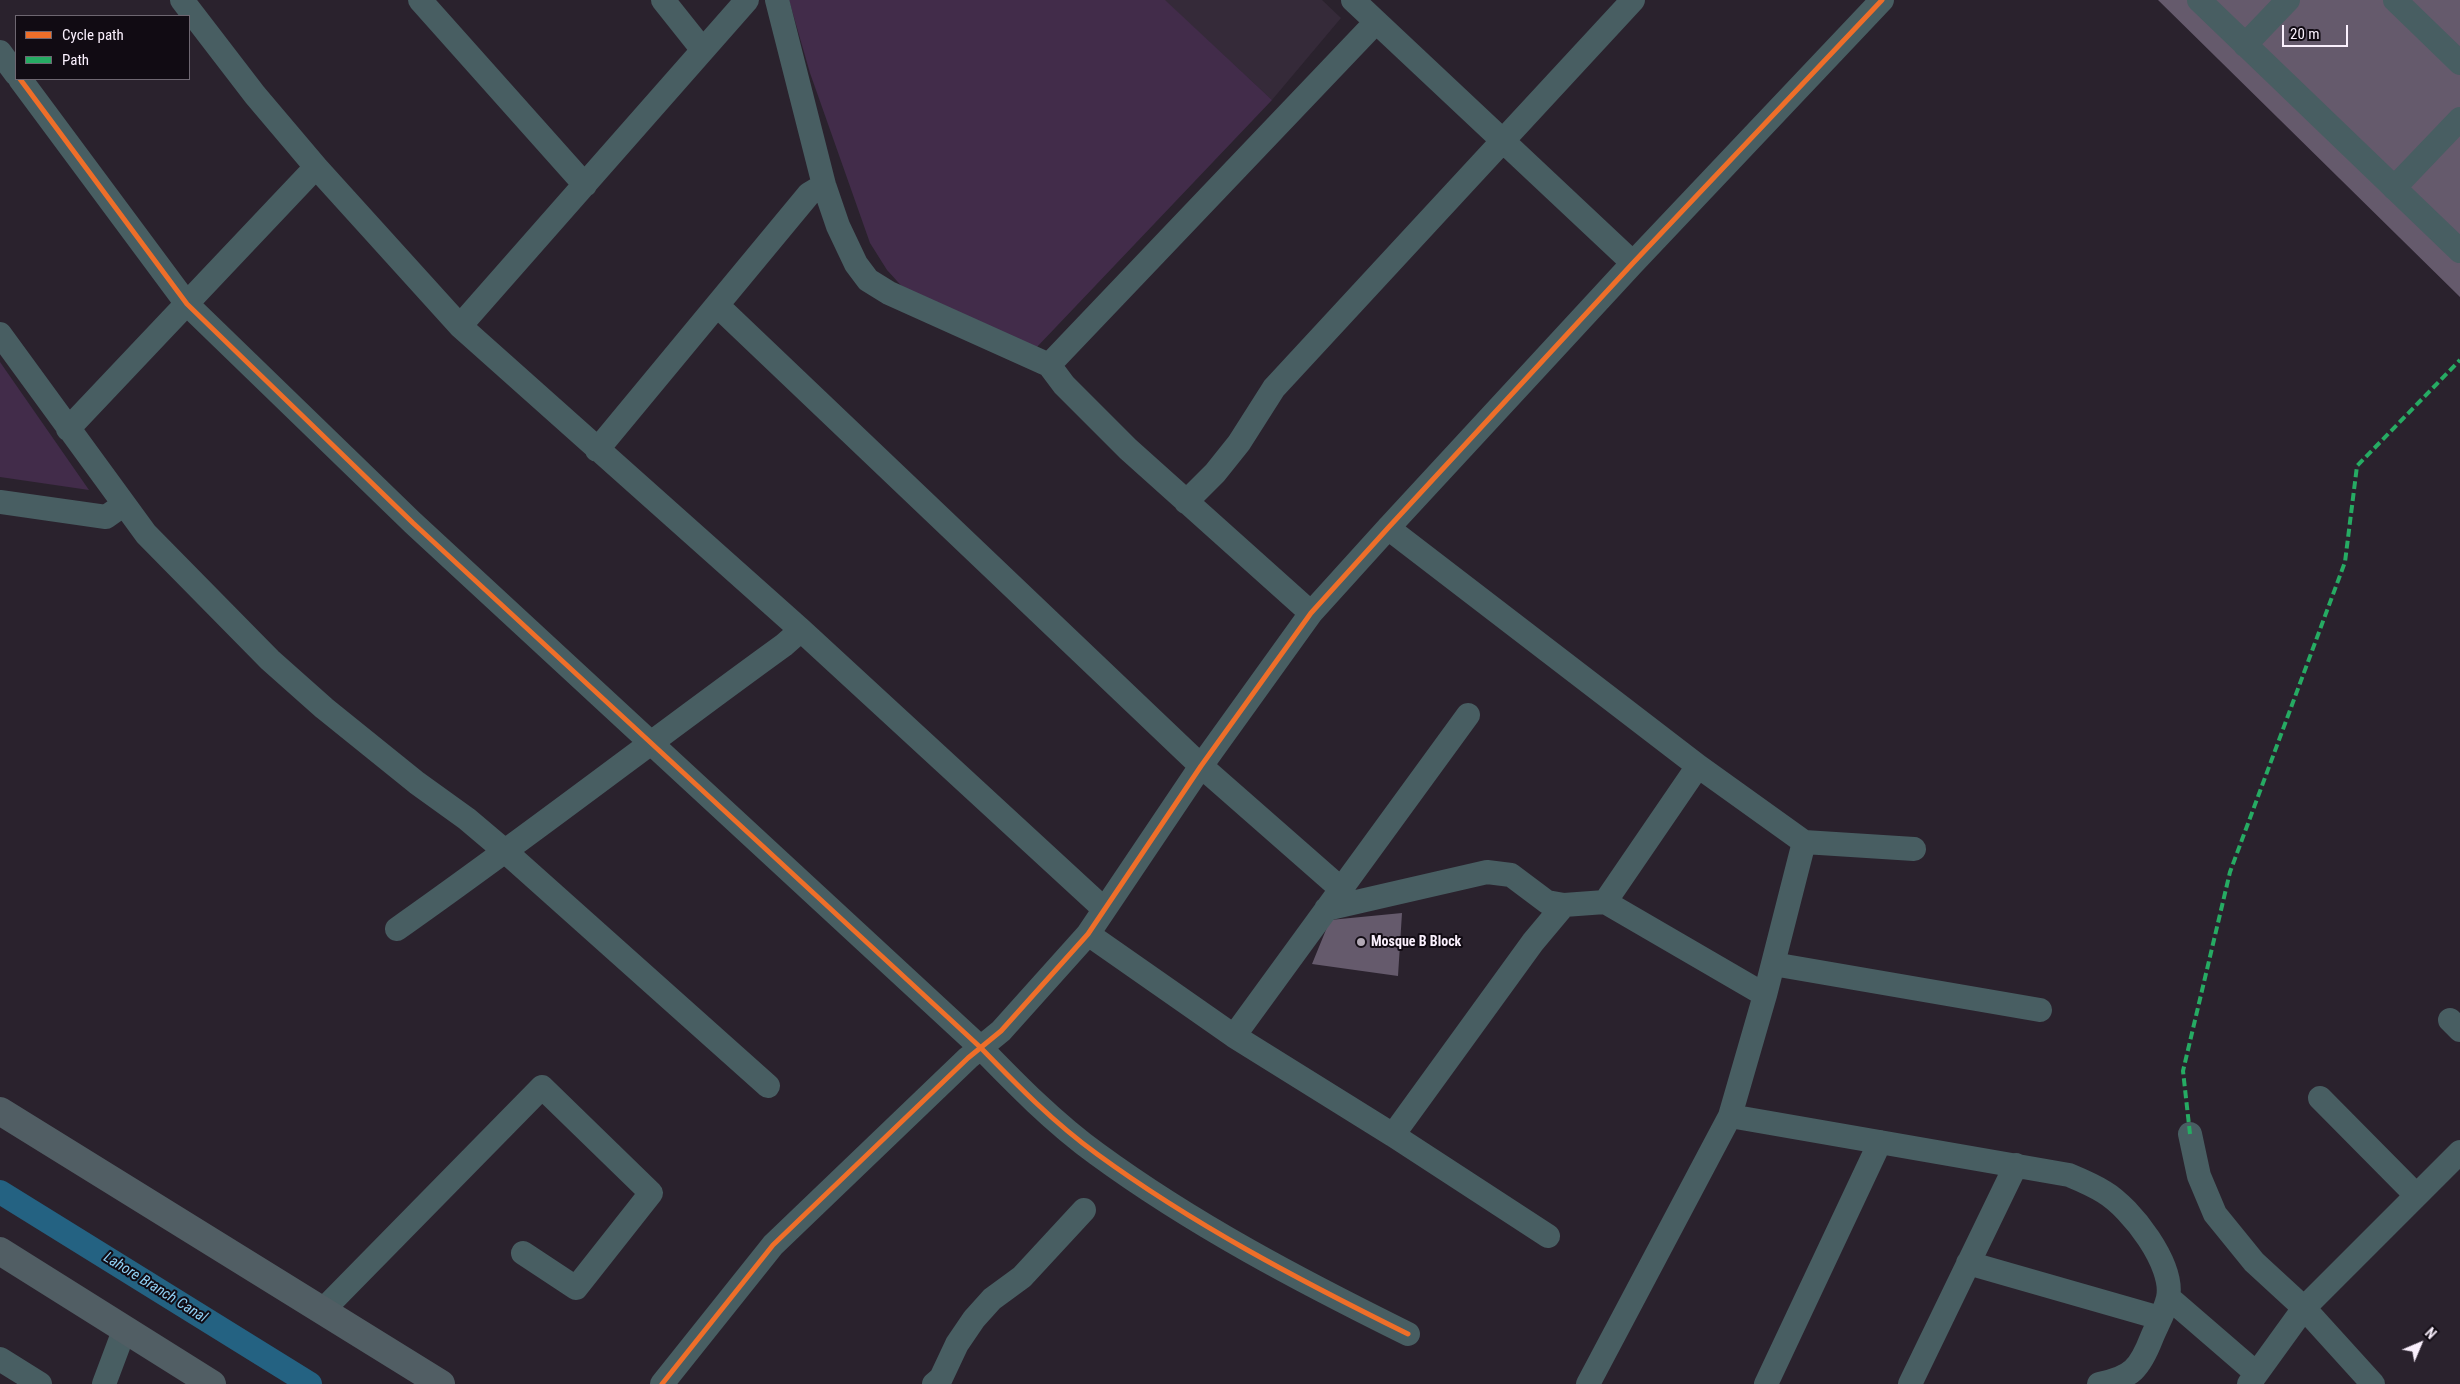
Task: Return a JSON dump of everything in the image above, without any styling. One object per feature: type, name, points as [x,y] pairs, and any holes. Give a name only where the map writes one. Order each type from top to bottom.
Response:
[{"type":"highway","points":[[0,1111],[441,1384]]},
{"type":"highway","points":[[0,1251],[212,1384]]},
{"type":"street","points":[[182,0],[255,95],[316,167],[460,326],[801,630],[1104,909]]},
{"type":"street","points":[[420,0],[585,185]]},
{"type":"street","points":[[662,0],[702,49]]},
{"type":"street","points":[[460,326],[747,0]]},
{"type":"street","points":[[777,0],[824,185],[838,226],[856,264],[868,280],[889,293],[1049,366],[1064,385],[1128,449],[1311,613]]},
{"type":"street","points":[[1353,0],[1633,263]]},
{"type":"street","points":[[662,1384],[774,1244],[980,1047],[1001,1031],[1088,934],[1201,766],[1311,613],[1633,263],[1882,0]]},
{"type":"street","points":[[2199,0],[2460,251]]},
{"type":"street","points":[[2245,45],[2288,0]]},
{"type":"street","points":[[2395,0],[2460,63]]},
{"type":"street","points":[[1186,502],[1215,472],[1238,443],[1274,388],[1502,139],[1622,4]]},
{"type":"street","points":[[1049,366],[1376,22]]},
{"type":"street","points":[[0,52],[15,73]]},
{"type":"street","points":[[21,80],[187,304],[413,522],[649,743],[980,1047],[1020,1089],[1096,1154],[1168,1202],[1308,1284],[1408,1334]]},
{"type":"street","points":[[2394,188],[2460,119]]},
{"type":"street","points":[[68,429],[316,167]]},
{"type":"street","points":[[597,450],[809,194],[824,185]]},
{"type":"street","points":[[718,306],[1201,766],[1340,888]]},
{"type":"street","points":[[0,334],[146,534],[270,660],[324,708],[417,783],[467,819],[506,852],[768,1086]]},
{"type":"street","points":[[0,502],[106,518],[123,505]]},
{"type":"street","points":[[1388,528],[1698,766],[1804,842],[1914,849]]},
{"type":"street","points":[[397,928],[506,852],[649,743],[784,645],[801,630]]},
{"type":"street","points":[[1234,1036],[1340,888],[1468,715]]},
{"type":"street","points":[[1605,902],[1698,766]]},
{"type":"street","points":[[1588,1384],[1730,1116],[1765,995],[1804,842]]},
{"type":"street","points":[[1326,909],[1493,871],[1511,875],[1547,902],[1564,905],[1605,902],[1765,995]]},
{"type":"street","points":[[1393,1134],[1533,942],[1564,905]]},
{"type":"street","points":[[1088,934],[1234,1036],[1393,1134],[1548,1236]]},
{"type":"street","points":[[1773,964],[2040,1010]]},
{"type":"street","points":[[322,1310],[542,1087],[651,1192],[576,1288],[523,1253]]},
{"type":"street","points":[[2320,1098],[2416,1195]]},
{"type":"street","points":[[1730,1116],[2070,1175],[2105,1192],[2126,1210],[2158,1254],[2164,1271],[2164,1307],[2146,1351],[2135,1368],[2121,1380],[2099,1384]]},
{"type":"street","points":[[2190,1134],[2199,1176],[2215,1214],[2254,1262],[2304,1308],[2372,1384]]},
{"type":"street","points":[[1766,1384],[1880,1142]]},
{"type":"street","points":[[1968,1263],[2164,1307],[2253,1379],[2304,1308],[2460,1152]]},
{"type":"street","points":[[1910,1384],[2016,1165]]},
{"type":"street","points":[[934,1384],[941,1378],[957,1344],[974,1319],[992,1300],[1028,1271],[1084,1210]]},
{"type":"street","points":[[104,1384],[125,1328]]},
{"type":"street","points":[[0,1359],[40,1384]]},
{"type":"shaded area","points":[[789,0],[1165,0],[1272,100],[1036,348],[907,292],[887,270],[870,243],[810,73]]},
{"type":"shaded area","points":[[1164,0],[1322,0],[1341,18],[1272,100]]},
{"type":"shaded area","points":[[0,362],[89,490],[0,477]]},
{"type":"building","points":[[2158,0],[2460,0],[2460,297]]},
{"type":"building","name":"Mosque B Block","points":[[1402,913],[1398,976],[1312,964],[1330,920]]},
{"type":"waterway","name":"Lahore Branch Canal","points":[[0,1192],[310,1384]]},
{"type":"marked path","points":[[2190,1134],[2183,1071],[2230,872],[2345,562],[2357,466],[2460,360]]},
{"type":"cycle path","points":[[662,1384],[773,1245],[968,1058],[1001,1031],[1088,934],[1201,766],[1311,613],[1633,263],[1882,0]]},
{"type":"cycle path","points":[[21,80],[187,304],[413,523],[980,1047],[1051,1116],[1097,1154],[1171,1205],[1249,1251],[1328,1294],[1408,1334]]},
{"type":"place","name":"Mosque B Block","points":[[1361,942]]}]
